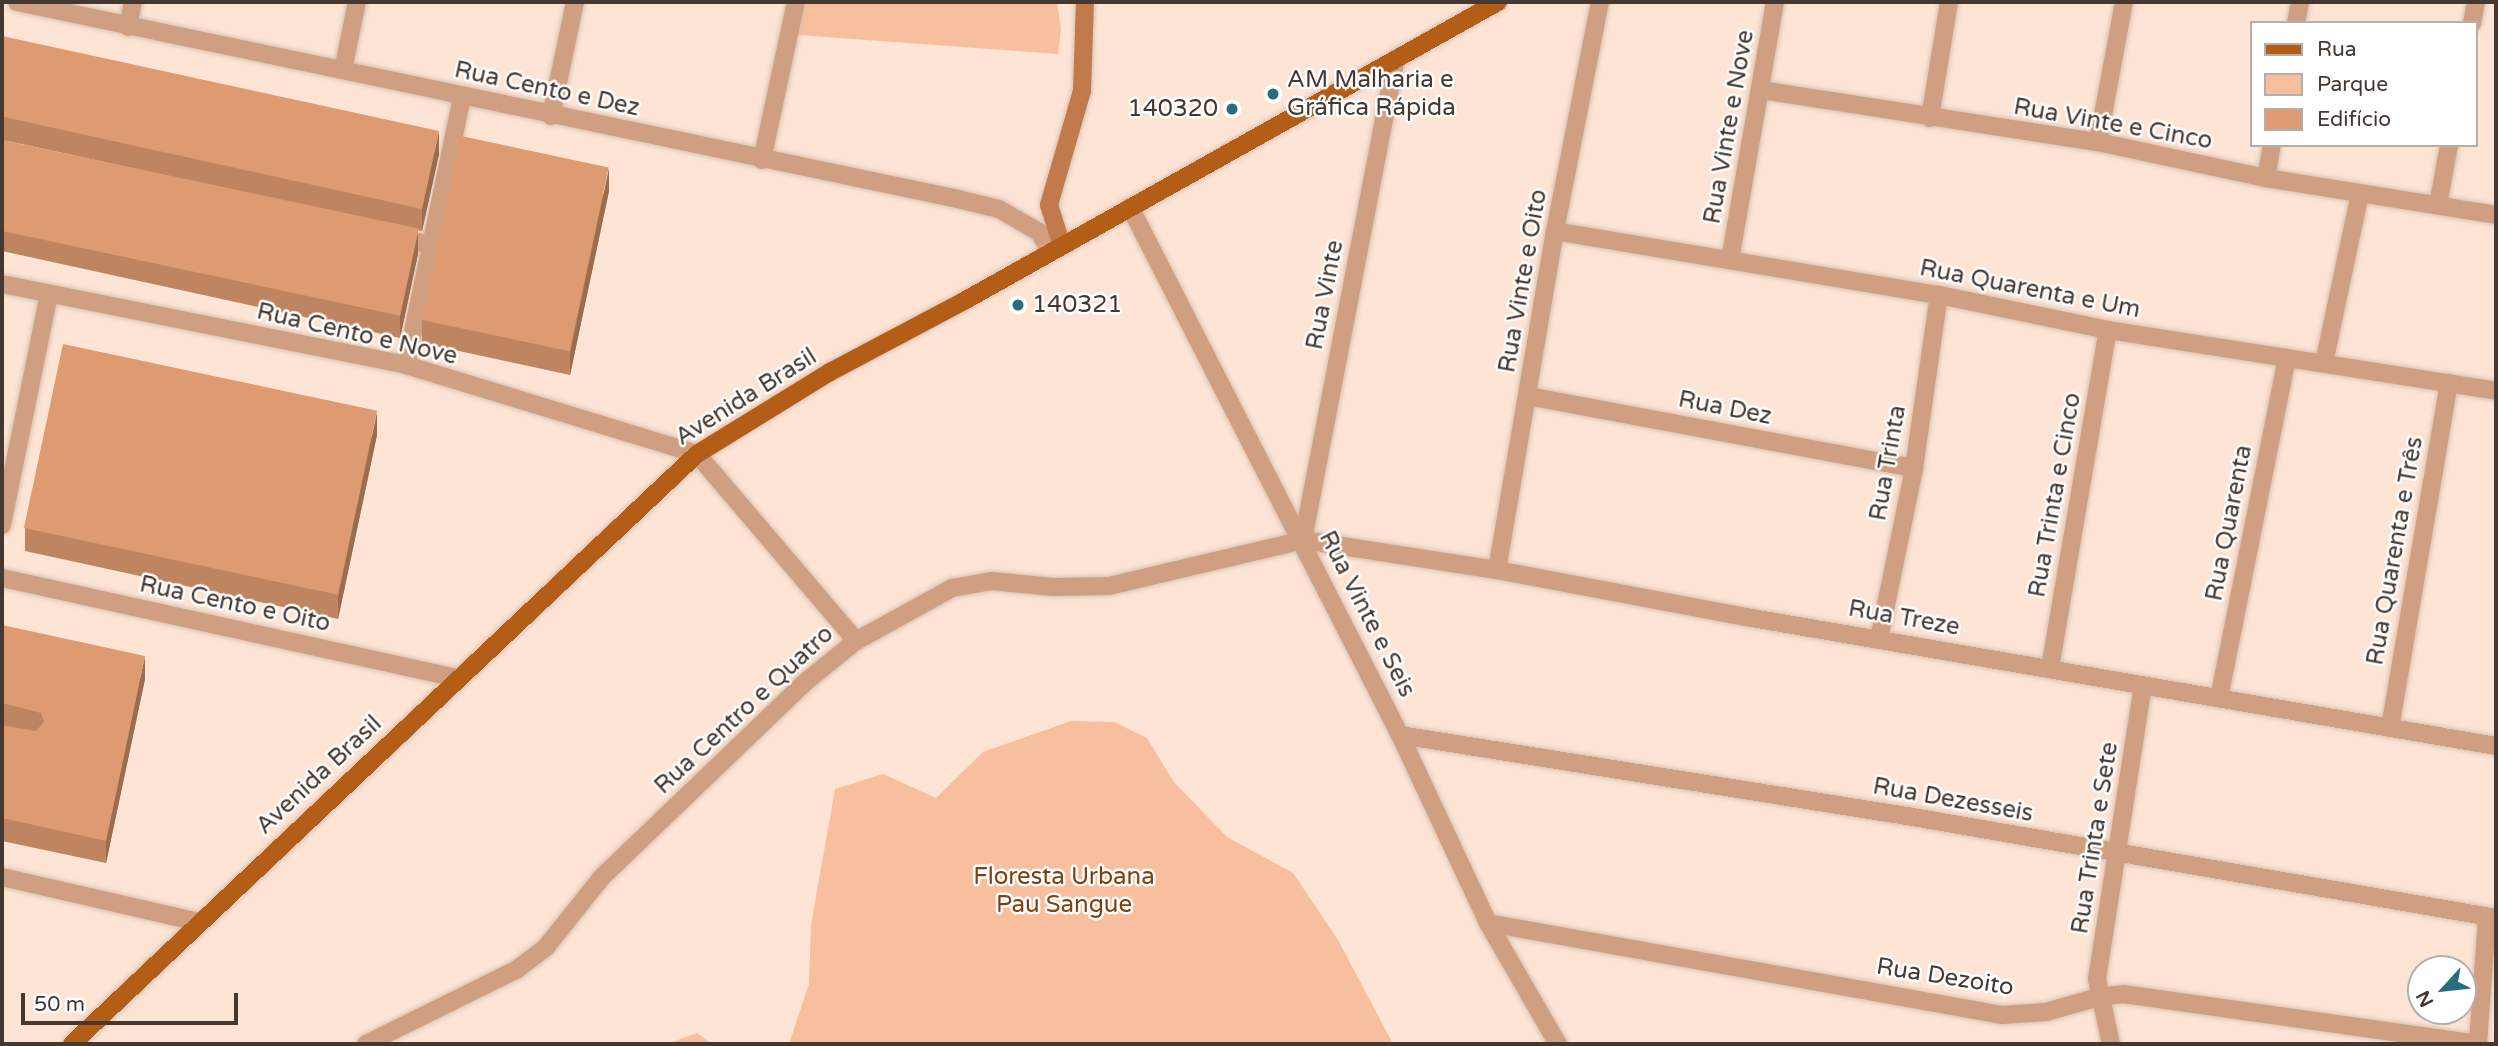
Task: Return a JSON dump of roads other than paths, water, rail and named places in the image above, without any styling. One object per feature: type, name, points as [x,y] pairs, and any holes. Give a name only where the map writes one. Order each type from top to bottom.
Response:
[{"type":"main road","name":"Avenida Brasil","points":[[72,1044],[198,922],[697,454],[830,372],[1498,2]]},
{"type":"street","name":"Rua Cento e Dez","points":[[17,2],[999,209],[1039,232],[1056,249]]},
{"type":"street","points":[[128,27],[133,2]]},
{"type":"street","points":[[343,69],[358,2]]},
{"type":"street","points":[[551,116],[575,2]]},
{"type":"street","points":[[762,160],[796,2]]},
{"type":"street","points":[[1056,249],[1049,205],[1082,91],[1085,2]]},
{"type":"street","name":"Rua Vinte e Oito","points":[[1497,570],[1555,231],[1600,2]]},
{"type":"street","name":"Rua Vinte e Nove","points":[[1730,260],[1775,2]]},
{"type":"street","points":[[1930,118],[1949,2]]},
{"type":"street","points":[[2098,142],[2124,2]]},
{"type":"street","points":[[2296,21],[2300,2]]},
{"type":"street","points":[[2472,21],[2476,2]]},
{"type":"street","name":"Rua Vinte","points":[[1303,540],[1396,59]]},
{"type":"street","name":"Rua Vinte e Cinco","points":[[1761,90],[2098,142],[2266,178],[2496,215]]},
{"type":"street","points":[[406,365],[462,97]]},
{"type":"street","points":[[2266,178],[2272,147]]},
{"type":"street","points":[[2438,205],[2449,147]]},
{"type":"street","points":[[2324,363],[2360,194]]},
{"type":"street","name":"Rua Vinte e Seis","points":[[1130,206],[1303,540],[1400,735],[1488,923],[1558,1044]]},
{"type":"street","name":"Rua Quarenta e Um","points":[[1555,231],[1939,295],[2108,330],[2496,391]]},
{"type":"street","points":[[377,233],[431,245]]},
{"type":"street","name":"Rua Cento e Nove","points":[[2,284],[406,365],[697,454]]},
{"type":"street","points":[[2,526],[49,295]]},
{"type":"street","name":"Rua Trinta","points":[[1879,639],[1913,468],[1939,295]]},
{"type":"street","name":"Rua Trinta e Cinco","points":[[2050,668],[2108,330]]},
{"type":"street","name":"Rua Quarenta","points":[[2219,698],[2287,358]]},
{"type":"street","name":"Rua Quarenta e Três","points":[[2390,728],[2449,383]]},
{"type":"street","name":"Rua Dez","points":[[1528,396],[1913,468]]},
{"type":"street","points":[[697,454],[856,640]]},
{"type":"street","name":"Rua Treze","points":[[1303,540],[1497,570],[2143,686],[2496,746]]},
{"type":"street","name":"Rua Centro e Quatro","points":[[366,1044],[516,970],[546,947],[612,868],[803,684],[856,640],[952,588],[992,581],[1053,587],[1109,586],[1303,540]]},
{"type":"street","name":"Rua Cento e Oito","points":[[2,578],[458,678]]},
{"type":"street","name":"Rua Trinta e Sete","points":[[2111,1044],[2097,979],[2119,854],[2143,686]]},
{"type":"street","name":"Rua Dezesseis","points":[[1400,735],[1894,813],[2492,918]]},
{"type":"street","points":[[2,877],[198,922]]},
{"type":"street","points":[[2478,1044],[2492,918]]},
{"type":"street","name":"Rua Dezoito","points":[[1488,923],[2002,1015],[2046,1012],[2099,997],[2123,994],[2478,1044]]},
{"type":"place","name":"AM Malharia e Gráfica Rápida","points":[[1273,94]]},
{"type":"place","name":"140320","points":[[1232,109]]},
{"type":"place","name":"140321","points":[[1018,305]]},
{"type":"park label","name":"Floresta Urbana Pau Sangue","points":[[1064,891]]}]
